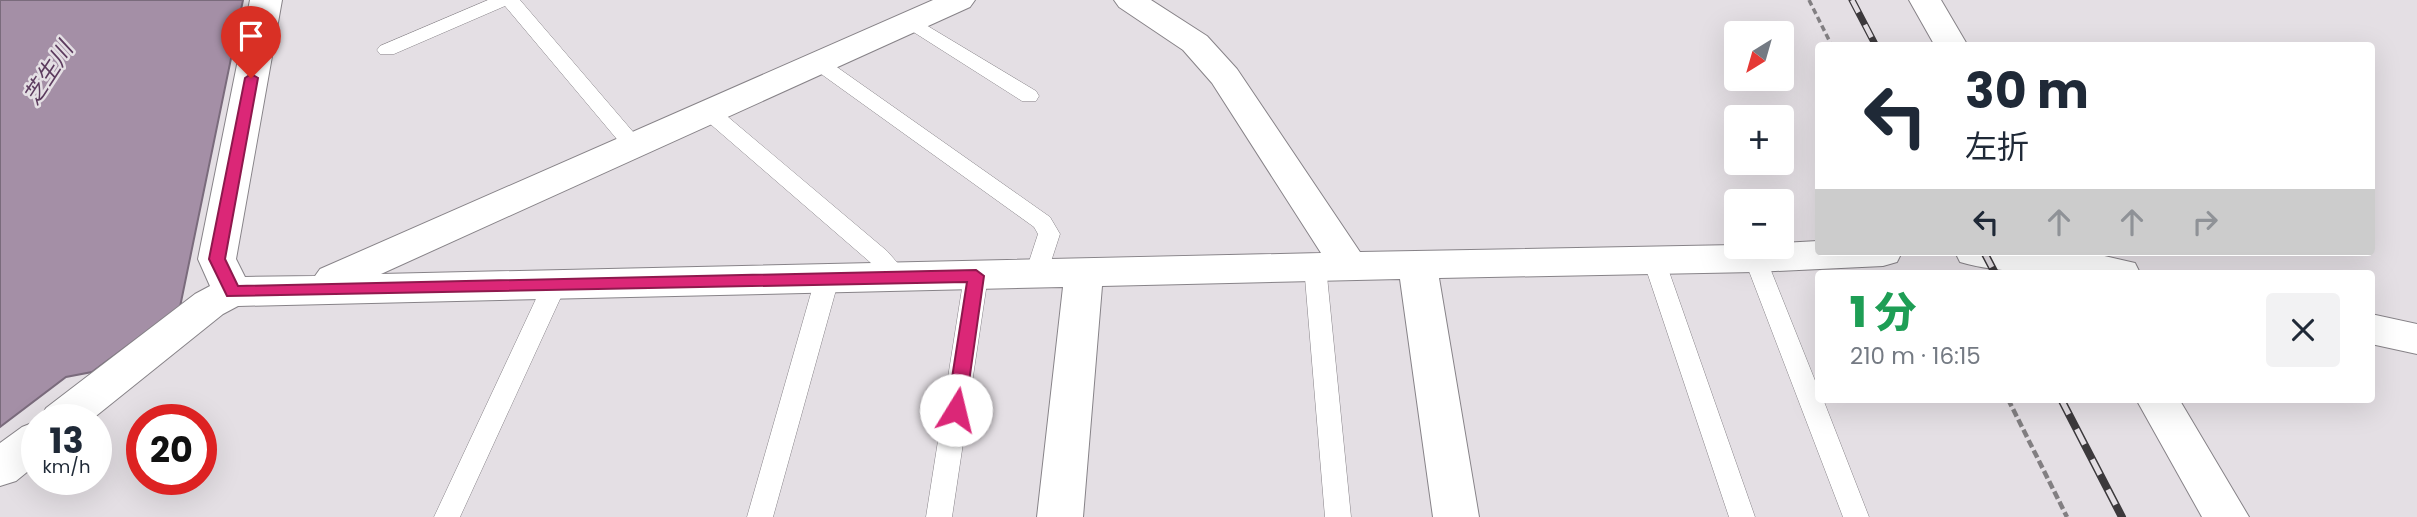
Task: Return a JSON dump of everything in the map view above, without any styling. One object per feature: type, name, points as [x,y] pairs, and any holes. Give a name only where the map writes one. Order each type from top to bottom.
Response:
[{"type":"street","points":[[232,292],[217,259],[266,0]]},
{"type":"street","points":[[325,290],[334,279],[959,0]]},
{"type":"street","points":[[1925,0],[1950,42]]},
{"type":"street","points":[[1143,4],[1195,43],[1225,76],[1332,266]]},
{"type":"street","points":[[1794,256],[1815,255]]},
{"type":"street","points":[[2024,256],[2049,258],[2108,270]]},
{"type":"street","points":[[81,404],[209,304],[232,292],[1724,259]]},
{"type":"street","points":[[1417,264],[1456,517]]},
{"type":"street","points":[[1060,517],[1084,271]]},
{"type":"street","points":[[2375,330],[2417,339]]},
{"type":"street","points":[[2159,403],[2226,517]]},
{"type":"street","points":[[0,468],[21,452]]},
{"type":"lane","points":[[387,50],[504,0]]},
{"type":"lane","points":[[510,0],[633,145]]},
{"type":"lane","points":[[911,22],[1029,96]]},
{"type":"lane","points":[[817,62],[1042,222],[1049,234],[1037,274]]},
{"type":"lane","points":[[708,111],[879,257],[898,277]]},
{"type":"lane","points":[[1755,259],[1856,517]]},
{"type":"lane","points":[[1654,260],[1742,517]]},
{"type":"lane","points":[[1332,266],[1338,517]]},
{"type":"lane","points":[[939,517],[976,276]]},
{"type":"lane","points":[[760,517],[827,279]]},
{"type":"lane","points":[[447,517],[554,286]]},
{"type":"path","points":[[1809,0],[1830,42]]},
{"type":"path","points":[[2010,403],[2067,517]]},
{"type":"water","name":"芝生川","points":[[0,0],[243,0],[180,307],[92,372],[66,377],[30,404],[21,404],[21,411],[0,427]]},
{"type":"railway","points":[[1852,0],[1874,42]]},
{"type":"railway","points":[[1986,256],[1993,270]]},
{"type":"railway","points":[[2063,403],[2122,517]]},
{"type":"route","points":[[251,78],[217,259],[232,292],[976,276],[956,410]]}]
